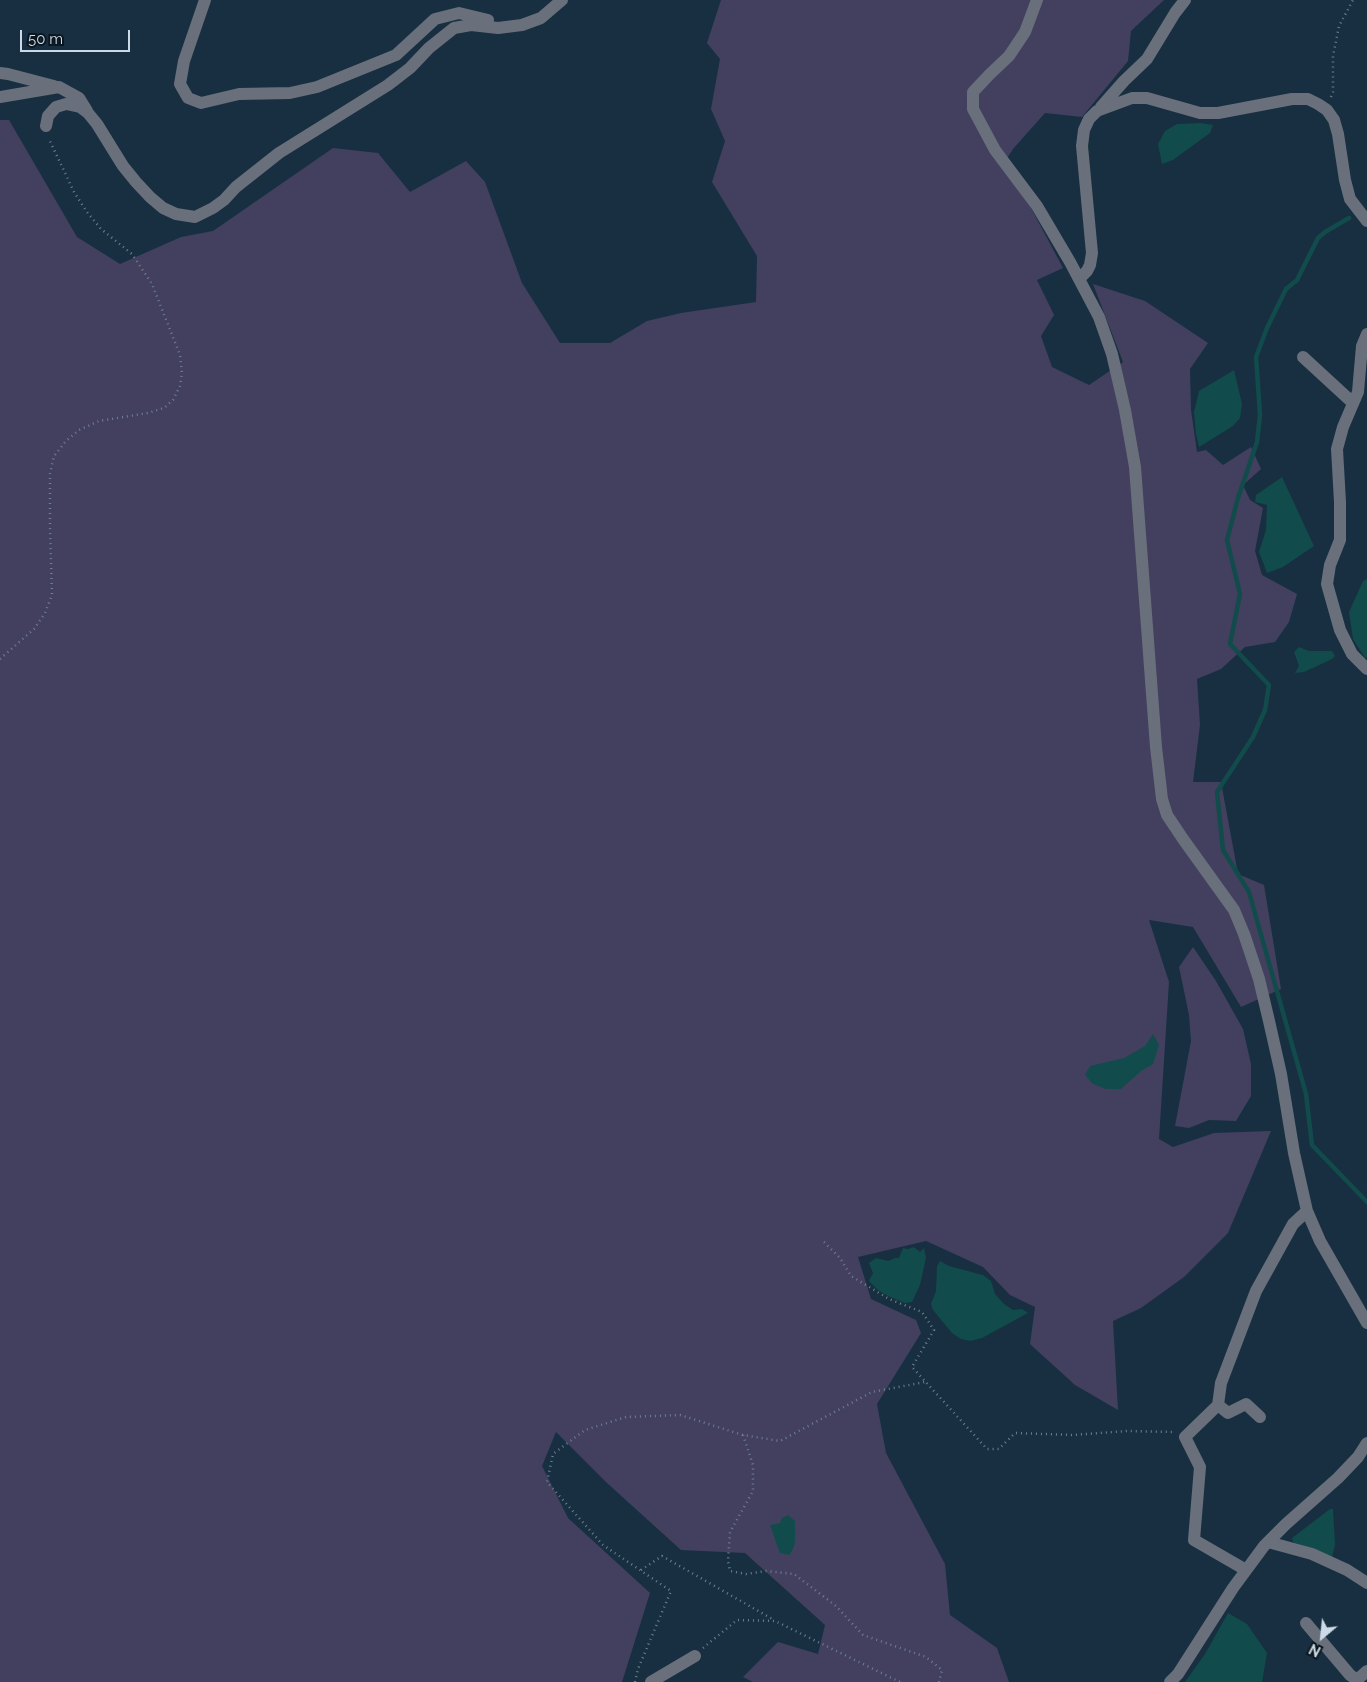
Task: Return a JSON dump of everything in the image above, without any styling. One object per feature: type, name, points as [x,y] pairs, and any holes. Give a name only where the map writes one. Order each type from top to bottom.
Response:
[{"type":"street","points":[[205,0],[184,61],[180,84],[188,98],[201,103],[239,94],[290,93],[317,87],[396,55],[434,19],[459,13],[512,26]]},
{"type":"street","points":[[0,73],[59,87],[79,98],[123,166],[150,197],[163,208],[176,214],[185,217],[195,216],[213,208],[224,200],[236,187],[279,152],[388,85],[410,68],[429,48],[454,28],[471,25],[498,28],[522,25],[541,18],[562,0]]},
{"type":"street","points":[[1037,0],[1025,32],[1009,56],[973,92],[972,109],[995,150],[1037,206],[1079,279],[1099,316],[1112,354],[1125,410],[1135,467],[1156,747],[1162,800],[1167,814],[1234,910],[1244,934],[1259,979],[1269,1021],[1281,1074],[1294,1153],[1307,1210],[1320,1241],[1367,1324]]},
{"type":"street","points":[[1079,279],[1087,271],[1092,253],[1082,146],[1084,130],[1097,111],[1147,59],[1185,0]]},
{"type":"street","points":[[0,97],[59,87]]},
{"type":"street","points":[[1097,111],[1132,98],[1147,98],[1200,113],[1218,113],[1292,99],[1308,99],[1327,110],[1334,120],[1350,199],[1366,218]]},
{"type":"street","points":[[46,126],[50,113],[59,105],[74,105],[88,113]]},
{"type":"street","points":[[1367,334],[1362,346],[1358,392],[1343,427],[1337,449],[1340,540],[1330,565],[1326,584],[1340,630],[1352,654],[1367,669]]},
{"type":"street","points":[[1303,357],[1353,403]]},
{"type":"street","points":[[1246,1570],[1194,1540],[1200,1467],[1184,1437],[1218,1405],[1221,1383],[1256,1291],[1293,1224],[1307,1210]]},
{"type":"street","points":[[1218,1405],[1228,1413],[1246,1404],[1260,1417]]},
{"type":"street","points":[[1170,1682],[1178,1674],[1246,1570],[1268,1542],[1338,1478],[1358,1457],[1367,1443]]},
{"type":"street","points":[[1268,1542],[1312,1554],[1347,1570],[1367,1583]]},
{"type":"street","points":[[1306,1623],[1350,1675],[1357,1680],[1367,1671]]},
{"type":"street","points":[[652,1682],[694,1656]]},
{"type":"path","points":[[1327,110],[1333,92],[1333,56],[1340,26],[1353,0]]},
{"type":"path","points":[[0,659],[34,629],[45,613],[52,595],[50,474],[54,456],[66,441],[80,430],[99,421],[148,413],[164,408],[173,400],[180,386],[182,373],[180,355],[152,284],[132,254],[101,229],[86,212],[50,144],[46,126]]},
{"type":"path","points":[[824,1242],[840,1258],[851,1276],[889,1299],[922,1312],[934,1330],[912,1367],[987,1449],[999,1449],[1015,1433],[1073,1435],[1173,1432],[1184,1437]]},
{"type":"path","points":[[635,1682],[638,1669],[671,1590],[603,1545],[547,1482],[553,1454],[585,1430],[626,1417],[680,1415],[743,1435],[780,1441],[872,1392],[925,1382]]},
{"type":"path","points":[[743,1435],[753,1465],[753,1491],[730,1532],[728,1561],[730,1571],[746,1574],[766,1570],[794,1574],[836,1606],[863,1635],[926,1657],[942,1670],[939,1682]]},
{"type":"path","points":[[640,1570],[662,1556],[775,1621],[900,1682]]},
{"type":"path","points":[[694,1656],[737,1620],[775,1621]]},
{"type":"shaded area","points":[[721,0],[1164,0],[1131,31],[1128,61],[1082,117],[1045,113],[1013,149],[1002,166],[1031,208],[1063,268],[1037,280],[1054,315],[1041,336],[1052,367],[1089,385],[1123,362],[1093,284],[1145,301],[1208,343],[1190,369],[1191,410],[1197,452],[1206,450],[1223,465],[1251,447],[1261,469],[1243,485],[1250,500],[1263,508],[1255,551],[1262,575],[1297,594],[1289,622],[1275,642],[1245,647],[1221,669],[1197,679],[1200,725],[1193,782],[1221,782],[1238,874],[1264,885],[1281,989],[1241,1007],[1193,927],[1149,920],[1169,982],[1159,1139],[1173,1147],[1214,1133],[1271,1131],[1228,1233],[1184,1277],[1141,1308],[1113,1321],[1118,1410],[1075,1385],[1030,1344],[1035,1307],[1010,1295],[983,1267],[926,1241],[858,1257],[871,1299],[916,1320],[921,1333],[877,1404],[886,1453],[945,1564],[950,1615],[997,1648],[1009,1682],[753,1682],[743,1677],[778,1642],[818,1654],[825,1625],[745,1553],[681,1550],[607,1483],[556,1432],[542,1466],[568,1518],[650,1593],[622,1682],[0,1682],[0,120],[9,120],[77,237],[120,264],[181,237],[213,231],[333,148],[378,153],[410,192],[466,161],[485,182],[522,283],[560,343],[610,343],[647,321],[681,313],[756,302],[757,256],[712,182],[725,141],[711,109],[720,59],[707,43]]},
{"type":"shaded area","points":[[1201,123],[1213,125],[1210,133],[1173,160],[1162,164],[1158,144],[1165,131],[1177,124]]},
{"type":"shaded area","points":[[1234,370],[1242,404],[1240,418],[1233,426],[1199,447],[1194,412],[1199,391]]},
{"type":"shaded area","points":[[1282,477],[1314,546],[1283,567],[1267,573],[1259,552],[1266,530],[1267,505],[1255,502],[1256,495]]},
{"type":"shaded area","points":[[1367,579],[1367,657],[1365,658],[1353,639],[1349,612],[1363,581]]},
{"type":"shaded area","points":[[1299,647],[1309,651],[1332,651],[1335,656],[1304,672],[1295,673],[1299,666],[1294,652]]},
{"type":"shaded area","points":[[1193,947],[1216,981],[1243,1029],[1251,1064],[1251,1096],[1236,1121],[1209,1120],[1189,1128],[1175,1126],[1191,1041],[1189,1015],[1179,967]]},
{"type":"shaded area","points":[[1153,1034],[1159,1045],[1153,1064],[1141,1071],[1121,1089],[1106,1089],[1093,1084],[1085,1075],[1090,1066],[1124,1058],[1145,1046]]},
{"type":"shaded area","points":[[914,1247],[920,1252],[924,1248],[926,1258],[920,1285],[912,1302],[905,1303],[878,1290],[869,1281],[873,1273],[869,1263],[876,1258],[888,1261],[899,1258],[903,1248]]},
{"type":"shaded area","points":[[940,1261],[949,1266],[983,1275],[991,1281],[995,1294],[1004,1304],[1013,1310],[1022,1309],[1028,1313],[982,1338],[970,1341],[961,1339],[952,1333],[933,1310],[931,1304],[936,1291],[937,1266]]},
{"type":"shaded area","points":[[1330,1509],[1333,1509],[1335,1545],[1332,1557],[1293,1542],[1292,1538]]},
{"type":"shaded area","points":[[788,1515],[795,1521],[795,1543],[789,1555],[780,1553],[770,1525],[780,1523],[782,1518]]},
{"type":"shaded area","points":[[1228,1613],[1247,1624],[1267,1653],[1262,1682],[1185,1682],[1205,1654]]},
{"type":"waterway","points":[[1349,218],[1318,238],[1297,280],[1286,289],[1267,328],[1256,357],[1260,415],[1257,442],[1238,498],[1227,540],[1240,594],[1230,644],[1269,685],[1265,710],[1253,737],[1217,792],[1223,850],[1249,892],[1306,1094],[1312,1145],[1367,1202]]}]
